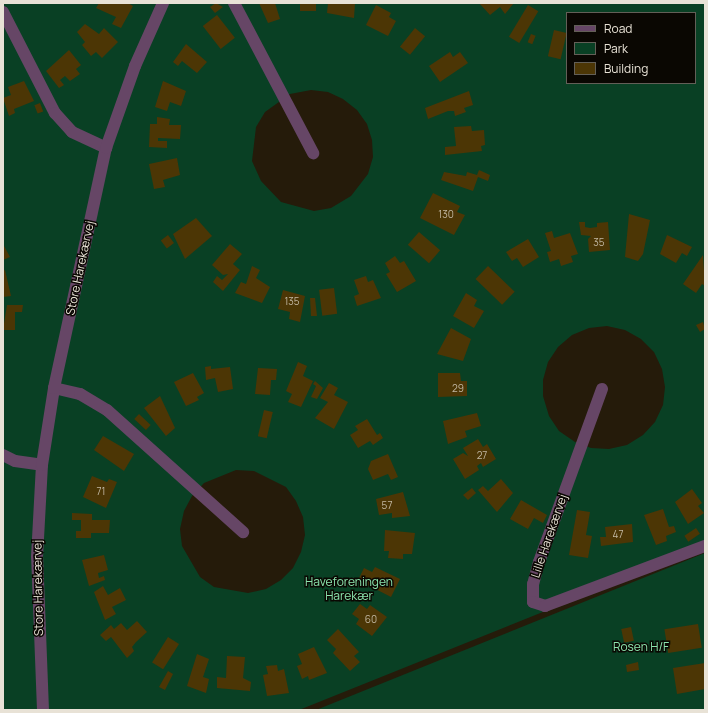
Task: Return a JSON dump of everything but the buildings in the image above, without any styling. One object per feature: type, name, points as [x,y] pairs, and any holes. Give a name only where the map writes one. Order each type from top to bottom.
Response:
[{"type":"street","name":"Store Harekærvej","points":[[43,710],[36,557],[42,465],[54,388],[106,148],[135,66],[163,3]]},
{"type":"street","points":[[234,3],[313,153]]},
{"type":"street","points":[[3,12],[55,113],[72,132],[106,148]]},
{"type":"street","points":[[54,388],[80,394],[107,410],[243,532]]},
{"type":"street","name":"Lille Harekærvej","points":[[602,389],[539,562],[533,584],[533,602],[545,606],[705,546]]},
{"type":"street","points":[[3,455],[15,461],[42,465]]},
{"type":"green space","name":"Haveforeningen Harekær","points":[[3,3],[705,3],[705,547],[299,710],[3,710]],"holes":[[[311,90],[328,92],[343,99],[357,110],[367,124],[372,140],[373,157],[368,174],[351,196],[331,208],[314,211],[281,202],[261,181],[252,161],[256,127],[265,112],[290,94]],[[607,326],[625,330],[641,339],[654,352],[662,369],[665,387],[663,405],[655,422],[643,435],[627,445],[609,449],[591,448],[575,442],[559,431],[549,416],[543,396],[543,380],[548,362],[558,347],[572,335],[589,328]],[[236,470],[254,471],[286,487],[296,501],[303,517],[305,535],[301,552],[293,568],[281,580],[266,589],[248,593],[214,587],[200,577],[182,546],[180,529],[184,511],[192,496],[204,483]]]},
{"type":"green space","name":"Rosen H/F","points":[[705,553],[705,710],[316,710]]}]
